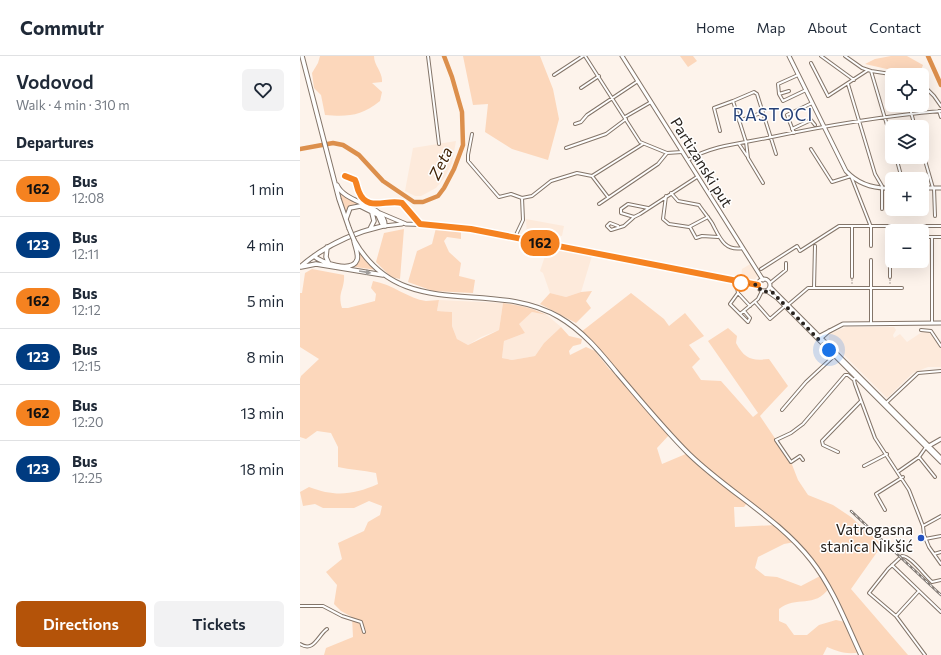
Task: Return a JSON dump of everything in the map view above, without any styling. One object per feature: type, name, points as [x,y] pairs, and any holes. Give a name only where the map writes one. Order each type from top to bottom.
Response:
[{"type":"main road","points":[[302,56],[332,173],[346,222],[354,240],[358,256],[354,263],[348,266],[329,264],[320,261],[314,256]]},
{"type":"main road","name":"Partizanski put","points":[[622,56],[763,280]]},
{"type":"main road","points":[[789,56],[846,171],[851,176],[869,186],[882,188]]},
{"type":"main road","points":[[332,173],[342,192],[380,213],[406,224]]},
{"type":"main road","points":[[929,188],[941,188]]},
{"type":"main road","points":[[346,222],[347,212],[352,207],[361,206],[378,216],[384,226]]},
{"type":"main road","points":[[369,230],[374,221],[371,211]]},
{"type":"main road","points":[[380,213],[385,220],[384,226]]},
{"type":"main road","points":[[300,267],[327,247],[369,230],[384,226],[420,224],[462,228],[736,282],[758,285],[762,291],[772,292],[787,305]]},
{"type":"main road","points":[[354,240],[368,259],[386,276],[408,287],[431,294],[510,300],[526,303],[552,313],[577,329],[593,344],[688,453],[715,478],[784,532],[807,555],[829,588],[861,655]]},
{"type":"main road","points":[[327,247],[326,257],[329,264]]},
{"type":"main road","points":[[314,256],[316,264]]},
{"type":"main road","points":[[300,267],[316,264],[386,276]]},
{"type":"main road","points":[[758,285],[763,280],[770,285],[834,356],[885,404],[941,462]]},
{"type":"main road","points":[[767,291],[770,285]]},
{"type":"main road","points":[[819,338],[830,329],[843,324],[941,323]]},
{"type":"main road","points":[[825,342],[830,329]]},
{"type":"main road","points":[[819,338],[827,334]]},
{"type":"main road","points":[[819,338],[825,342],[856,377]]},
{"type":"main road","points":[[927,446],[941,439]]},
{"type":"main road","points":[[927,446],[941,458]]},
{"type":"street","points":[[428,56],[439,144]]},
{"type":"street","points":[[554,75],[584,56],[643,144],[667,153],[683,152]]},
{"type":"street","points":[[821,56],[855,80]]},
{"type":"street","points":[[845,56],[868,70],[885,73]]},
{"type":"street","points":[[811,63],[827,95],[829,96],[868,70]]},
{"type":"street","points":[[872,71],[886,120]]},
{"type":"street","points":[[799,75],[778,84],[779,94],[784,101],[806,90]]},
{"type":"street","points":[[581,88],[598,76]]},
{"type":"street","points":[[575,124],[581,122],[587,115],[638,81]]},
{"type":"street","points":[[848,84],[875,174],[882,188],[882,209]]},
{"type":"street","points":[[779,94],[789,91]]},
{"type":"street","points":[[929,91],[941,106]]},
{"type":"street","points":[[720,131],[714,108],[756,92],[776,154]]},
{"type":"street","points":[[733,101],[746,142],[748,158]]},
{"type":"street","points":[[566,148],[606,134],[625,118],[651,102]]},
{"type":"street","points":[[794,133],[787,115],[813,103]]},
{"type":"street","points":[[688,160],[708,150],[859,121],[940,111],[941,117]]},
{"type":"street","points":[[739,121],[763,112]]},
{"type":"street","points":[[911,112],[914,120]]},
{"type":"street","points":[[792,129],[812,120],[814,125]]},
{"type":"street","points":[[472,134],[468,161],[499,197],[511,194],[522,198],[532,196],[551,181],[577,173],[592,176],[608,197]]},
{"type":"street","points":[[592,176],[643,144]]},
{"type":"street","points":[[739,144],[763,183]]},
{"type":"street","points":[[811,150],[832,182],[851,176],[871,227],[871,246]]},
{"type":"street","points":[[599,204],[658,164],[667,153]]},
{"type":"street","points":[[926,164],[933,188],[935,216]]},
{"type":"street","points":[[345,176],[355,180],[359,193],[366,202],[374,204],[402,203],[420,224]]},
{"type":"street","points":[[618,226],[611,230],[607,226],[610,224],[624,226],[634,217],[698,176]]},
{"type":"street","points":[[671,193],[676,200],[699,205],[708,217],[718,237],[730,248],[744,248]]},
{"type":"street","points":[[666,196],[665,222],[690,227],[708,217]]},
{"type":"street","points":[[514,238],[519,232],[524,220],[522,198]]},
{"type":"street","points":[[634,217],[622,213],[621,209],[624,205],[632,204],[648,208]]},
{"type":"street","points":[[761,269],[797,246],[800,250],[839,226],[885,226]]},
{"type":"street","points":[[852,226],[852,277]]},
{"type":"street","points":[[929,226],[941,226]]},
{"type":"street","points":[[690,227],[696,238],[702,236],[718,237]]},
{"type":"street","points":[[932,323],[932,237],[941,237]]},
{"type":"street","points":[[814,288],[815,246]]},
{"type":"street","points":[[871,260],[871,324]]},
{"type":"street","points":[[770,285],[786,270],[786,263]]},
{"type":"street","points":[[890,268],[890,277]]},
{"type":"street","points":[[736,282],[738,294],[750,306]]},
{"type":"street","points":[[852,284],[852,289]]},
{"type":"street","points":[[890,284],[890,289]]},
{"type":"street","points":[[755,302],[770,319],[806,289],[902,288]]},
{"type":"street","points":[[740,315],[755,302],[762,291]]},
{"type":"street","points":[[738,294],[730,304],[746,322],[750,320],[744,311]]},
{"type":"street","points":[[921,330],[931,331],[941,346]]},
{"type":"street","points":[[782,410],[806,382],[834,356]]},
{"type":"street","points":[[885,404],[918,373],[941,371]]},
{"type":"street","points":[[803,460],[800,456],[791,462],[776,440],[792,433],[803,424],[845,375],[856,377],[861,401],[875,438],[903,477],[924,526],[925,538],[941,564]]},
{"type":"street","points":[[838,452],[823,445],[822,441],[861,401]]},
{"type":"street","points":[[898,471],[919,457],[927,446]]},
{"type":"street","points":[[864,466],[887,454]]},
{"type":"street","points":[[919,457],[935,477]]},
{"type":"street","points":[[885,510],[876,494],[903,477]]},
{"type":"street","points":[[924,526],[941,516]]},
{"type":"street","points":[[925,538],[941,536]]},
{"type":"street","points":[[934,554],[941,552]]},
{"type":"street","points":[[925,655],[896,616],[869,594],[900,557],[906,556],[931,581],[941,580]]},
{"type":"street","points":[[892,565],[913,584],[918,592],[941,612]]},
{"type":"street","points":[[896,616],[918,592]]},
{"type":"street","points":[[300,606],[322,606],[342,616],[361,622],[364,632]]},
{"type":"street","points":[[300,644],[305,647],[309,647],[319,639],[321,632],[327,629]]},
{"type":"shaded area","points":[[320,56],[374,56],[382,82],[372,83],[382,92],[380,101],[360,113],[341,116],[325,115],[321,95],[314,88],[312,73]]},
{"type":"shaded area","points":[[463,56],[540,56],[553,89],[559,119],[548,160],[512,149],[485,132],[488,104],[473,105]]},
{"type":"shaded area","points":[[680,56],[693,56],[697,61],[688,67]]},
{"type":"shaded area","points":[[891,56],[907,56],[923,65],[922,68],[885,69],[865,64],[875,59]]},
{"type":"shaded area","points":[[456,141],[452,163],[445,177],[436,188],[421,196],[415,196],[405,191],[413,148]]},
{"type":"shaded area","points":[[339,190],[381,217],[359,204],[351,205],[345,213]]},
{"type":"shaded area","points":[[526,219],[564,226],[562,236],[555,235],[551,242],[527,237]]},
{"type":"shaded area","points":[[436,228],[461,230],[461,239],[447,237],[444,241],[449,252],[461,263],[459,276],[475,280],[473,293],[433,291],[408,282],[417,251],[432,244]]},
{"type":"shaded area","points":[[404,229],[400,279],[391,277],[376,262],[384,233]]},
{"type":"shaded area","points":[[357,247],[377,270],[320,262],[315,259],[347,265],[356,262]]},
{"type":"shaded area","points":[[548,247],[592,256],[581,292],[566,297],[550,293],[543,273],[540,271]]},
{"type":"shaded area","points":[[752,263],[758,275],[753,282],[741,280],[742,269]]},
{"type":"shaded area","points":[[312,269],[344,275],[340,298],[342,308],[348,308],[375,301],[376,294],[371,288],[373,281],[387,285],[420,300],[439,300],[437,311],[452,312],[452,326],[457,339],[468,345],[499,330],[503,303],[531,309],[547,315],[532,312],[519,324],[525,333],[504,341],[502,358],[512,360],[535,356],[544,343],[561,327],[569,336],[582,339],[581,344],[573,346],[569,351],[570,355],[586,347],[595,351],[610,370],[617,372],[581,332],[631,293],[664,319],[669,326],[685,313],[704,336],[689,345],[700,359],[692,367],[701,380],[721,381],[753,417],[758,413],[708,341],[728,328],[737,336],[736,343],[742,353],[753,359],[769,359],[788,386],[760,416],[791,462],[798,480],[808,495],[833,505],[851,517],[882,545],[851,589],[908,655],[861,655],[860,652],[844,652],[827,647],[823,655],[324,655],[326,648],[353,637],[352,617],[341,611],[334,604],[337,585],[326,572],[342,559],[338,543],[364,531],[368,522],[380,515],[382,506],[369,501],[354,508],[323,508],[315,504],[303,506],[300,492],[309,487],[327,492],[344,493],[360,491],[378,484],[376,473],[338,467],[338,447],[331,433],[317,431],[306,439],[300,437],[300,379],[301,376],[319,359],[300,347],[300,293],[302,293],[305,273]],"holes":[[[670,434],[688,453],[662,464],[657,448]],[[747,503],[776,525],[735,527],[734,507],[744,507]],[[795,542],[822,575],[801,586],[777,577],[765,576],[755,568],[758,557],[784,544]],[[829,588],[845,622],[836,620],[819,625],[807,635],[794,635],[786,624],[779,621],[779,609],[785,605],[812,600],[824,594]]]},
{"type":"shaded area","points":[[592,291],[586,301],[591,308],[576,323],[540,304],[550,293],[566,297],[581,292]]},
{"type":"shaded area","points":[[439,300],[503,303],[499,330],[481,337],[468,345],[457,339],[452,326],[452,312],[437,311]]},
{"type":"shaded area","points":[[532,312],[547,315],[561,327],[544,343],[535,356],[512,360],[502,358],[504,341],[525,333],[518,324]]},
{"type":"shaded area","points":[[846,327],[894,327],[896,330],[893,335],[894,338],[900,334],[907,342],[925,330],[928,331],[941,348],[941,367],[928,367],[913,373],[887,398],[829,340],[829,334]]},
{"type":"waterway","name":"Zeta","points":[[300,149],[333,143],[343,145],[359,155],[383,181],[414,202],[423,202],[438,196],[454,169],[463,145],[462,112],[444,56]]},
{"type":"waterway","points":[[928,56],[941,85]]},
{"type":"tunnel","points":[[852,277],[852,284]]},
{"type":"tunnel","points":[[890,277],[890,284]]},
{"type":"railway","points":[[851,511],[941,595]]},
{"type":"bus line","name":"162","points":[[345,176],[355,180],[359,193],[366,202],[374,204],[402,203],[415,216],[420,224],[471,229],[758,285]]},
{"type":"place","name":"Vatrogasna stanica Nikšić","points":[[921,538]]},
{"type":"district","name":"RASTOCI","points":[[773,114]]},
{"type":"route","points":[[741,283],[758,285],[761,291],[772,292],[829,350]]}]
